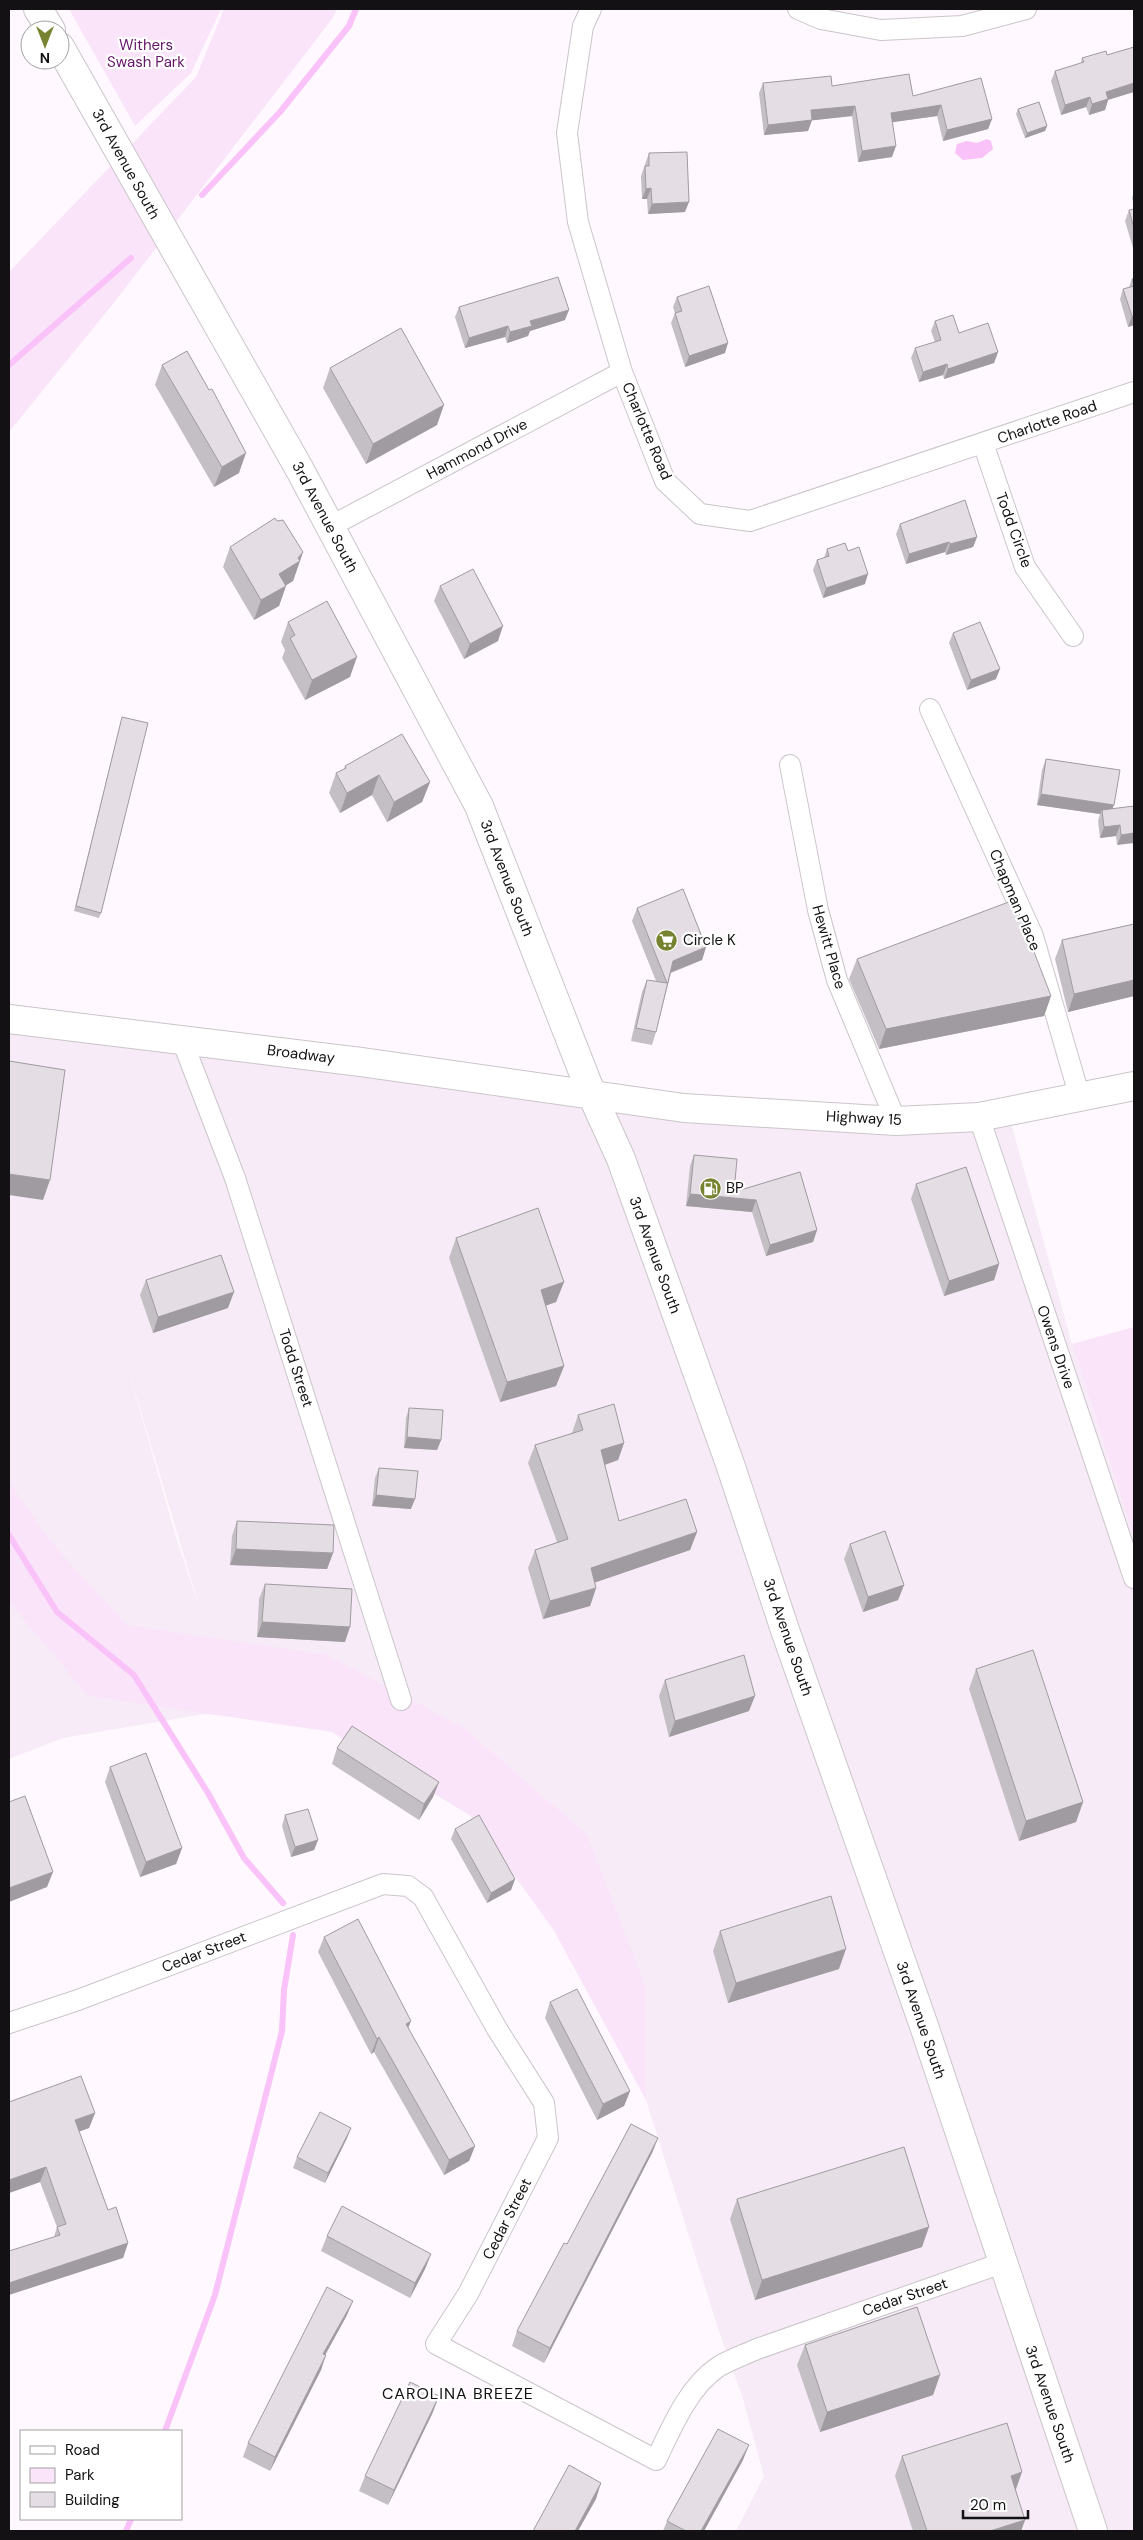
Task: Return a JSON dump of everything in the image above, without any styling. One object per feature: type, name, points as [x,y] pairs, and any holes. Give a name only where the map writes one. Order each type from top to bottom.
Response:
[{"type":"main road","points":[[38,9],[44,20]]},
{"type":"main road","name":"3rd Avenue South","points":[[70,65],[331,526],[479,806],[592,1095],[621,1159],[727,1456],[792,1649],[920,2014],[1093,2531]]},
{"type":"main road","name":"Broadway","points":[[9,1019],[361,1062],[592,1095]]},
{"type":"main road","name":"Highway 15","points":[[592,1095],[684,1108],[896,1121],[979,1117],[1134,1086]]},
{"type":"street","name":"Charlotte Road","points":[[591,9],[583,26],[567,132],[578,222],[622,372],[665,481],[700,514],[750,521],[1134,392]]},
{"type":"street","points":[[798,9],[821,19],[880,30],[962,26],[1026,9]]},
{"type":"street","name":"Hammond Drive","points":[[331,526],[622,372]]},
{"type":"street","name":"Todd Circle","points":[[983,443],[1025,567],[1073,636]]},
{"type":"street","name":"Chapman Place","points":[[930,710],[1033,936],[1080,1098]]},
{"type":"street","name":"Hewitt Place","points":[[790,765],[818,910],[837,980],[896,1121]]},
{"type":"street","name":"Todd Street","points":[[182,1040],[235,1178],[401,1700]]},
{"type":"street","name":"Owens Drive","points":[[979,1117],[1134,1578]]},
{"type":"street","name":"Cedar Street","points":[[9,2023],[78,2000],[383,1884],[408,1886],[423,1897],[497,2029],[544,2103],[548,2138],[468,2294],[436,2344],[656,2460],[674,2422],[692,2393],[717,2368],[757,2349],[1002,2263]]},
{"type":"shaded area","points":[[987,139],[991,141],[993,149],[982,158],[963,160],[955,153],[957,144],[967,141],[977,143]]},
{"type":"shaded area","points":[[9,1018],[592,1095],[1008,1112],[1072,1344],[1134,1538],[1134,2531],[736,2531],[764,2476],[743,2399],[718,2328],[646,2100],[645,1988],[587,1834],[466,1729],[204,1714],[63,1738],[9,1759]],"holes":[[[125,1358],[201,1613],[176,1537]]]},
{"type":"green space","name":"Withers Swash Park","points":[[69,9],[221,9],[191,73],[135,126]]},
{"type":"green space","points":[[224,9],[337,9],[332,19],[116,300],[9,432],[9,272],[196,77]]},
{"type":"green space","points":[[1134,1327],[1134,1538],[1072,1344]]},
{"type":"green space","points":[[9,1482],[52,1543],[127,1625],[327,1655],[466,1729],[587,1834],[646,1988],[646,2100],[553,1929],[471,1816],[332,1732],[88,1696],[9,1602]]},
{"type":"building","points":[[1134,47],[1134,83],[1106,92],[1108,99],[1092,104],[1090,97],[1065,105],[1055,71],[1084,62],[1082,58],[1106,51],[1107,55]]},
{"type":"building","points":[[909,74],[913,96],[981,78],[992,119],[947,130],[941,105],[891,113],[896,146],[862,151],[855,106],[811,110],[812,120],[768,125],[763,83],[831,76],[832,86]]},
{"type":"building","points":[[1039,102],[1047,126],[1027,133],[1018,109]]},
{"type":"building","points":[[687,152],[689,202],[652,204],[651,188],[646,189],[645,166],[649,166],[649,153]]},
{"type":"building","points":[[1134,209],[1134,228],[1129,210]]},
{"type":"building","points":[[558,277],[569,310],[530,321],[532,326],[510,332],[508,326],[469,338],[459,307]]},
{"type":"building","points":[[709,286],[728,343],[689,356],[675,313],[682,311],[677,297]]},
{"type":"building","points":[[1134,286],[1134,316],[1132,316],[1123,289]]},
{"type":"building","points":[[953,315],[959,333],[988,323],[998,352],[948,369],[947,364],[923,372],[915,348],[941,340],[935,321]]},
{"type":"building","points":[[401,328],[444,405],[373,444],[330,368]]},
{"type":"building","points":[[187,351],[209,390],[212,389],[246,453],[222,467],[162,365]]},
{"type":"building","points":[[965,500],[977,537],[950,544],[949,542],[909,554],[900,524]]},
{"type":"building","points":[[275,518],[277,521],[283,520],[303,552],[298,558],[300,561],[279,574],[286,586],[261,600],[230,547]]},
{"type":"building","points":[[845,543],[848,551],[859,547],[868,574],[826,588],[817,560],[829,556],[827,549]]},
{"type":"building","points":[[473,569],[503,626],[470,644],[440,586]]},
{"type":"building","points":[[327,601],[357,657],[312,680],[290,638],[295,635],[288,622]]},
{"type":"building","points":[[980,622],[1000,669],[971,680],[953,633]]},
{"type":"building","points":[[122,717],[148,723],[101,913],[76,906]]},
{"type":"building","points":[[402,734],[430,782],[394,802],[379,775],[347,793],[336,773]]},
{"type":"building","points":[[1046,759],[1120,770],[1114,805],[1041,794]]},
{"type":"building","points":[[1134,806],[1134,833],[1121,835],[1120,825],[1104,827],[1102,810]]},
{"type":"building","points":[[683,889],[706,947],[673,961],[656,1032],[636,1028],[647,980],[667,983],[637,908]]},
{"type":"building","points":[[1014,900],[1051,996],[886,1029],[857,959]]},
{"type":"building","points":[[1134,924],[1134,980],[1074,994],[1062,940]]},
{"type":"building","points":[[9,1061],[65,1070],[50,1180],[9,1174]]},
{"type":"building","points":[[694,1155],[737,1159],[734,1192],[800,1172],[817,1230],[770,1245],[756,1200],[690,1194]]},
{"type":"building","points":[[966,1167],[999,1264],[949,1281],[916,1184]]},
{"type":"building","points":[[538,1208],[564,1282],[541,1290],[564,1366],[507,1382],[456,1238]]},
{"type":"building","points":[[221,1255],[234,1292],[158,1317],[146,1280]]},
{"type":"building","points":[[614,1404],[624,1443],[601,1450],[619,1521],[686,1499],[697,1532],[591,1568],[596,1588],[550,1601],[535,1550],[568,1539],[535,1445],[583,1430],[578,1415]]},
{"type":"building","points":[[409,1408],[443,1410],[441,1440],[407,1437]]},
{"type":"building","points":[[379,1468],[418,1471],[415,1499],[376,1495]]},
{"type":"building","points":[[237,1521],[334,1525],[333,1553],[236,1549]]},
{"type":"building","points":[[885,1531],[904,1585],[868,1597],[850,1544]]},
{"type":"building","points":[[265,1584],[352,1589],[350,1627],[262,1622]]},
{"type":"building","points":[[1033,1650],[1083,1802],[1026,1821],[976,1669]]},
{"type":"building","points":[[744,1655],[755,1696],[675,1721],[665,1680]]},
{"type":"building","points":[[352,1726],[439,1782],[424,1804],[337,1748]]},
{"type":"building","points":[[146,1753],[182,1848],[146,1862],[110,1767]]},
{"type":"building","points":[[25,1796],[53,1872],[9,1888],[9,1802]]},
{"type":"building","points":[[308,1809],[318,1840],[295,1847],[285,1815]]},
{"type":"building","points":[[479,1815],[515,1879],[491,1893],[455,1829]]},
{"type":"building","points":[[831,1896],[846,1949],[736,1983],[720,1931]]},
{"type":"building","points":[[358,1919],[411,2021],[406,2024],[475,2146],[449,2160],[379,2037],[377,2039],[324,1937]]},
{"type":"building","points":[[577,1989],[630,2091],[603,2104],[550,2002]]},
{"type":"building","points":[[81,2076],[95,2113],[75,2120],[108,2210],[116,2207],[128,2243],[9,2283],[9,2251],[60,2235],[57,2227],[66,2224],[46,2167],[9,2180],[9,2102]]},
{"type":"building","points":[[320,2112],[351,2128],[328,2173],[297,2157]]},
{"type":"building","points":[[631,2124],[658,2138],[550,2348],[517,2331],[564,2243],[567,2244]]},
{"type":"building","points":[[904,2147],[929,2227],[762,2280],[737,2199]]},
{"type":"building","points":[[342,2206],[431,2254],[415,2283],[327,2236]]},
{"type":"building","points":[[327,2287],[353,2301],[323,2354],[326,2355],[275,2457],[248,2443]]},
{"type":"building","points":[[917,2307],[940,2375],[827,2412],[805,2345]]},
{"type":"building","points":[[410,2382],[439,2396],[394,2490],[365,2476]]},
{"type":"building","points":[[1007,2423],[1022,2472],[1011,2476],[1025,2520],[990,2531],[927,2531],[902,2456]]},
{"type":"building","points":[[718,2429],[749,2445],[701,2531],[686,2531],[667,2521]]},
{"type":"building","points":[[569,2465],[601,2483],[575,2531],[533,2531]]},
{"type":"waterway","points":[[202,195],[280,112],[349,26],[356,9]]},
{"type":"waterway","points":[[9,365],[131,258]]},
{"type":"waterway","points":[[9,1535],[57,1612],[134,1675],[208,1793],[244,1858],[283,1903]]},
{"type":"waterway","points":[[165,2430],[215,2295],[282,2031],[284,1990],[293,1935]]},
{"type":"waterway","points":[[126,2531],[131,2520]]},
{"type":"place","name":"Circle K","points":[[667,940]]},
{"type":"place","name":"BP","points":[[710,1188]]},
{"type":"district","name":"CAROLINA BREEZE","points":[[458,2393]]}]
